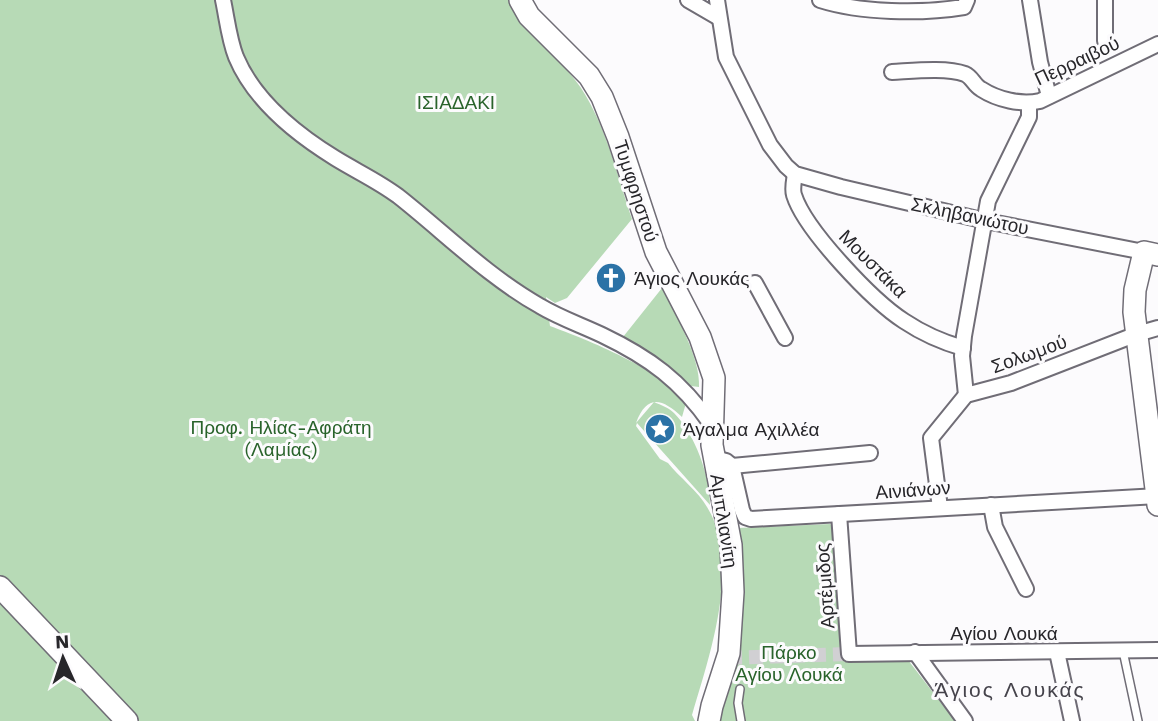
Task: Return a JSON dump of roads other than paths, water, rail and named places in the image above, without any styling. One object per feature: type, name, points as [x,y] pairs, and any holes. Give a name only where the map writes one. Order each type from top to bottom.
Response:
[{"type":"street","points":[[223,0],[233,46],[241,66],[259,94],[293,128],[396,195],[480,264],[538,306],[603,335],[650,361],[685,390],[717,448],[870,453]]},
{"type":"street","name":"Τυμφρηστού","points":[[520,0],[529,16],[589,76],[602,97],[656,252],[705,349],[714,379],[717,448]]},
{"type":"street","points":[[688,0],[719,18]]},
{"type":"street","name":"Μουστάκα","points":[[717,0],[726,57],[766,137],[791,170],[792,192],[806,220],[860,281],[902,320],[936,339],[963,348]]},
{"type":"street","points":[[820,0],[844,6],[921,11],[966,4]]},
{"type":"street","points":[[1030,0],[1040,62],[1049,96]]},
{"type":"street","points":[[1105,0],[1105,41]]},
{"type":"street","name":"Περραιβού","points":[[892,72],[952,72],[966,75],[976,86],[988,92],[1018,103],[1029,103],[1158,44]]},
{"type":"street","points":[[940,508],[931,438],[966,395],[963,348],[969,298],[991,192],[1029,117],[1029,103]]},
{"type":"street","name":"Σκληβανιώτου","points":[[791,170],[841,187],[1151,253]]},
{"type":"street","points":[[1151,253],[1135,290],[1134,312],[1157,499]]},
{"type":"street","points":[[755,283],[786,338]]},
{"type":"street","name":"Σολωμού","points":[[966,395],[1011,383],[1158,328]]},
{"type":"street","name":"Αινιάνων","points":[[717,448],[741,510],[748,519],[991,505],[1157,499]]},
{"type":"street","name":"Αμπλιανίτη","points":[[709,721],[729,653],[733,592],[731,545],[717,448]]},
{"type":"street","points":[[991,505],[995,527],[1026,589]]},
{"type":"street","name":"Αρτέμιδος","points":[[839,514],[849,654]]},
{"type":"street","points":[[0,587],[127,721]]},
{"type":"street","name":"Αγίου Λουκά","points":[[849,654],[1158,650]]},
{"type":"street","points":[[915,652],[965,721]]},
{"type":"street","points":[[1056,652],[1072,721]]},
{"type":"lane","points":[[1122,651],[1138,721]]},
{"type":"lane","points":[[740,689],[738,703],[741,721]]},
{"type":"tunnel","points":[[728,658],[849,654]]},
{"type":"place","name":"Άγιος Λουκάς","points":[[611,278]]},
{"type":"place","name":"Άγαλμα Αχιλλέα","points":[[660,429]]},
{"type":"district","name":"Άγιος Λουκάς","points":[[1010,689]]},
{"type":"park label","name":"ΙΣΙΑΔΑΚΙ","points":[[456,102]]},
{"type":"park label","name":"Προφ. Ηλίας-Αφράτη (Λαμίας)","points":[[281,438]]},
{"type":"park label","name":"Πάρκο Αγίου Λουκά","points":[[789,663]]}]
